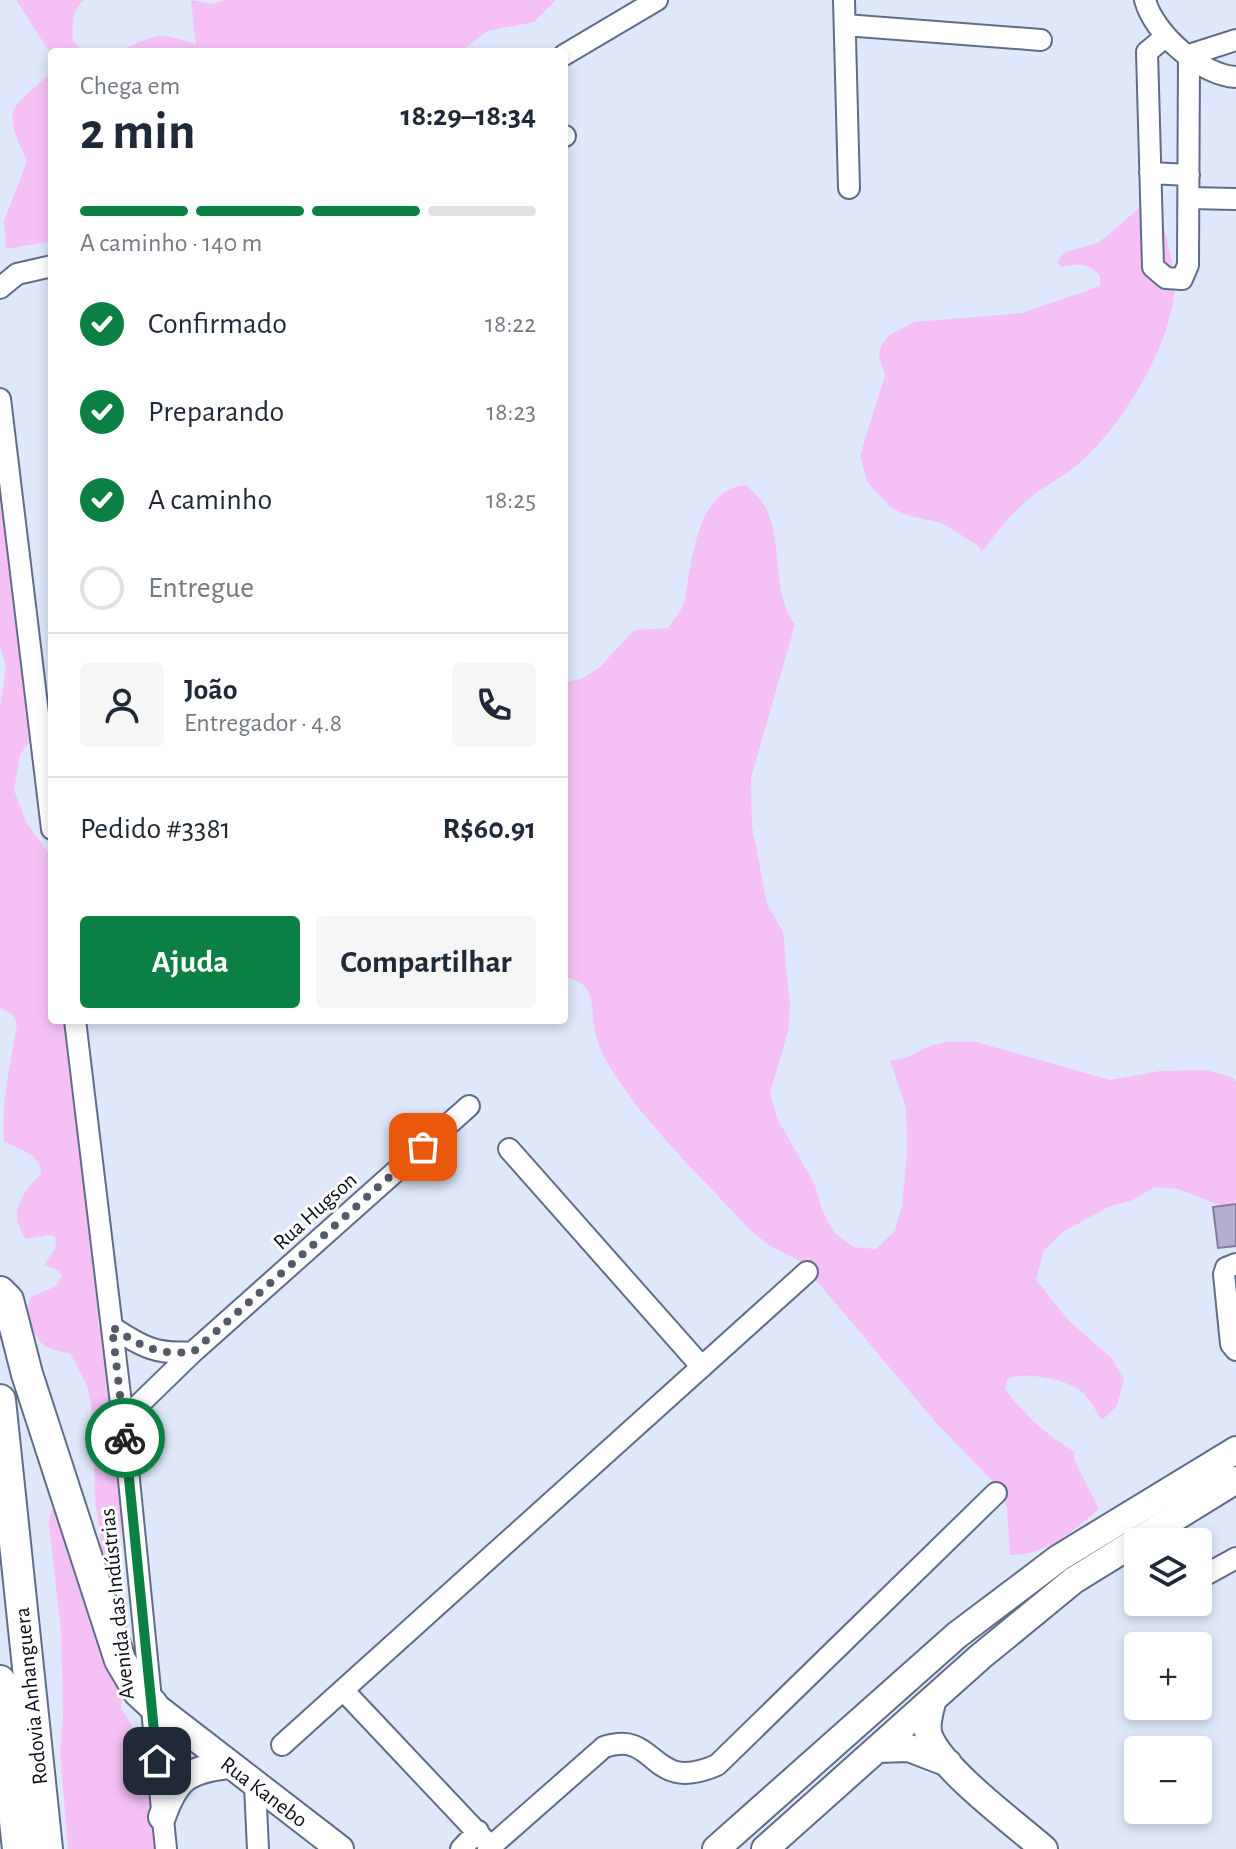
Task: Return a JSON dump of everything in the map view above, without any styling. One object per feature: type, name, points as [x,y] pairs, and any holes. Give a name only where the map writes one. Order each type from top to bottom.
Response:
[{"type":"highway","points":[[0,1292],[8,1300],[27,1374],[120,1660],[139,1692],[152,1704]]},
{"type":"highway","name":"Rodovia Anhanguera","points":[[0,1400],[47,1849]]},
{"type":"highway","name":"Rodovia Anhanguera","points":[[0,1681],[16,1819],[16,1849]]},
{"type":"main road","points":[[716,1849],[957,1635],[1059,1558],[1236,1450]]},
{"type":"main road","points":[[765,1849],[980,1657],[1074,1580],[1236,1480]]},
{"type":"main road","points":[[957,1635],[980,1657]]},
{"type":"main road","points":[[933,1699],[929,1736],[948,1763],[1044,1849]]},
{"type":"main road","name":"Rua Kanebo","points":[[152,1704],[340,1849]]},
{"type":"main road","points":[[877,1749],[909,1748],[948,1763]]},
{"type":"main road","points":[[162,1817],[178,1782],[190,1773],[228,1765]]},
{"type":"main road","points":[[795,1779],[817,1803]]},
{"type":"street","points":[[568,53],[657,0]]},
{"type":"street","points":[[844,0],[849,188]]},
{"type":"street","points":[[1145,0],[1164,38],[1222,76],[1236,77]]},
{"type":"street","points":[[845,25],[1041,40]]},
{"type":"street","points":[[1164,38],[1147,52],[1153,267],[1166,278],[1182,279],[1188,265],[1189,55]]},
{"type":"street","points":[[1189,55],[1236,40]]},
{"type":"street","points":[[1150,173],[1189,175]]},
{"type":"street","points":[[1189,198],[1236,199]]},
{"type":"street","points":[[0,288],[17,274],[48,267]]},
{"type":"street","points":[[0,399],[46,727],[48,761]]},
{"type":"street","name":"Avenida das Indústrias","points":[[75,1024],[123,1420],[166,1849]]},
{"type":"street","name":"Rua Hugson","points":[[123,1420],[193,1352],[469,1106]]},
{"type":"street","points":[[509,1149],[702,1367]]},
{"type":"street","points":[[1236,1264],[1226,1268],[1224,1274],[1231,1344],[1236,1350]]},
{"type":"street","points":[[282,1745],[807,1272]]},
{"type":"street","points":[[112,1327],[139,1346],[167,1354],[193,1352]]},
{"type":"street","points":[[461,1849],[487,1844],[604,1747],[618,1743],[635,1744],[667,1770],[684,1776],[717,1765],[996,1493]]},
{"type":"street","points":[[1212,1571],[1236,1558]]},
{"type":"street","points":[[343,1690],[487,1844]]},
{"type":"street","points":[[255,1786],[258,1849]]},
{"type":"shaded area","points":[[16,0],[84,0],[75,13],[72,30],[73,41],[80,48],[48,50]]},
{"type":"shaded area","points":[[191,0],[212,4],[228,0],[556,0],[534,22],[487,31],[465,48],[127,48],[156,36],[172,37],[196,45]]},
{"type":"shaded area","points":[[48,75],[48,242],[6,249],[4,221],[27,161],[12,118],[14,109]]},
{"type":"shaded area","points":[[1147,182],[1170,252],[1174,294],[1163,339],[1152,363],[1125,411],[1109,432],[1076,466],[1023,504],[982,552],[977,545],[942,523],[909,516],[891,508],[868,483],[860,456],[885,375],[879,356],[881,346],[889,335],[915,322],[1022,313],[1100,286],[1100,276],[1091,268],[1078,265],[1061,267],[1057,262],[1065,252],[1098,243],[1138,209]]},
{"type":"shaded area","points":[[0,440],[37,731],[20,755],[14,790],[26,822],[48,852],[48,1024],[73,1024],[100,1293],[98,1326],[102,1332],[123,1433],[140,1444],[124,1474],[119,1543],[112,1557],[103,1559],[95,1498],[92,1411],[88,1388],[70,1353],[44,1346],[26,1311],[31,1297],[56,1286],[62,1276],[59,1271],[44,1265],[56,1247],[55,1237],[48,1235],[26,1239],[18,1221],[17,1212],[22,1196],[41,1174],[40,1167],[34,1157],[4,1142],[5,1098],[17,1023],[12,1014],[0,1008],[0,708],[6,667],[0,645]]},
{"type":"shaded area","points":[[745,485],[760,498],[769,514],[781,589],[795,625],[751,778],[752,826],[767,904],[783,932],[790,1005],[789,1028],[770,1093],[777,1118],[815,1185],[822,1210],[834,1232],[853,1247],[876,1249],[895,1231],[902,1205],[907,1155],[906,1108],[890,1060],[904,1058],[938,1044],[976,1042],[1110,1080],[1160,1071],[1206,1070],[1232,1077],[1236,1082],[1236,1205],[1225,1207],[1178,1189],[1155,1187],[1133,1200],[1108,1207],[1063,1232],[1044,1250],[1036,1280],[1070,1322],[1112,1358],[1124,1380],[1117,1406],[1102,1420],[1091,1402],[1076,1388],[1036,1376],[1008,1378],[1005,1389],[1021,1408],[1045,1431],[1075,1452],[1074,1459],[1099,1509],[1058,1541],[1036,1551],[1010,1555],[1007,1508],[1000,1489],[937,1424],[800,1261],[770,1246],[749,1229],[643,1113],[601,1051],[595,1033],[590,994],[581,983],[568,978],[568,681],[581,679],[599,668],[634,630],[668,628],[683,605],[694,550],[706,514],[728,490]]},
{"type":"shaded area","points":[[57,1505],[121,1683],[121,1709],[139,1736],[154,1776],[161,1849],[68,1849],[60,1752],[63,1717],[61,1631],[49,1524],[51,1511]]},
{"type":"building","points":[[1236,1204],[1236,1246],[1218,1248],[1213,1207]]},
{"type":"way so far","points":[[125,1438],[112,1327],[139,1346],[167,1354],[193,1352],[423,1147]]},
{"type":"route","points":[[125,1438],[157,1761]]}]
